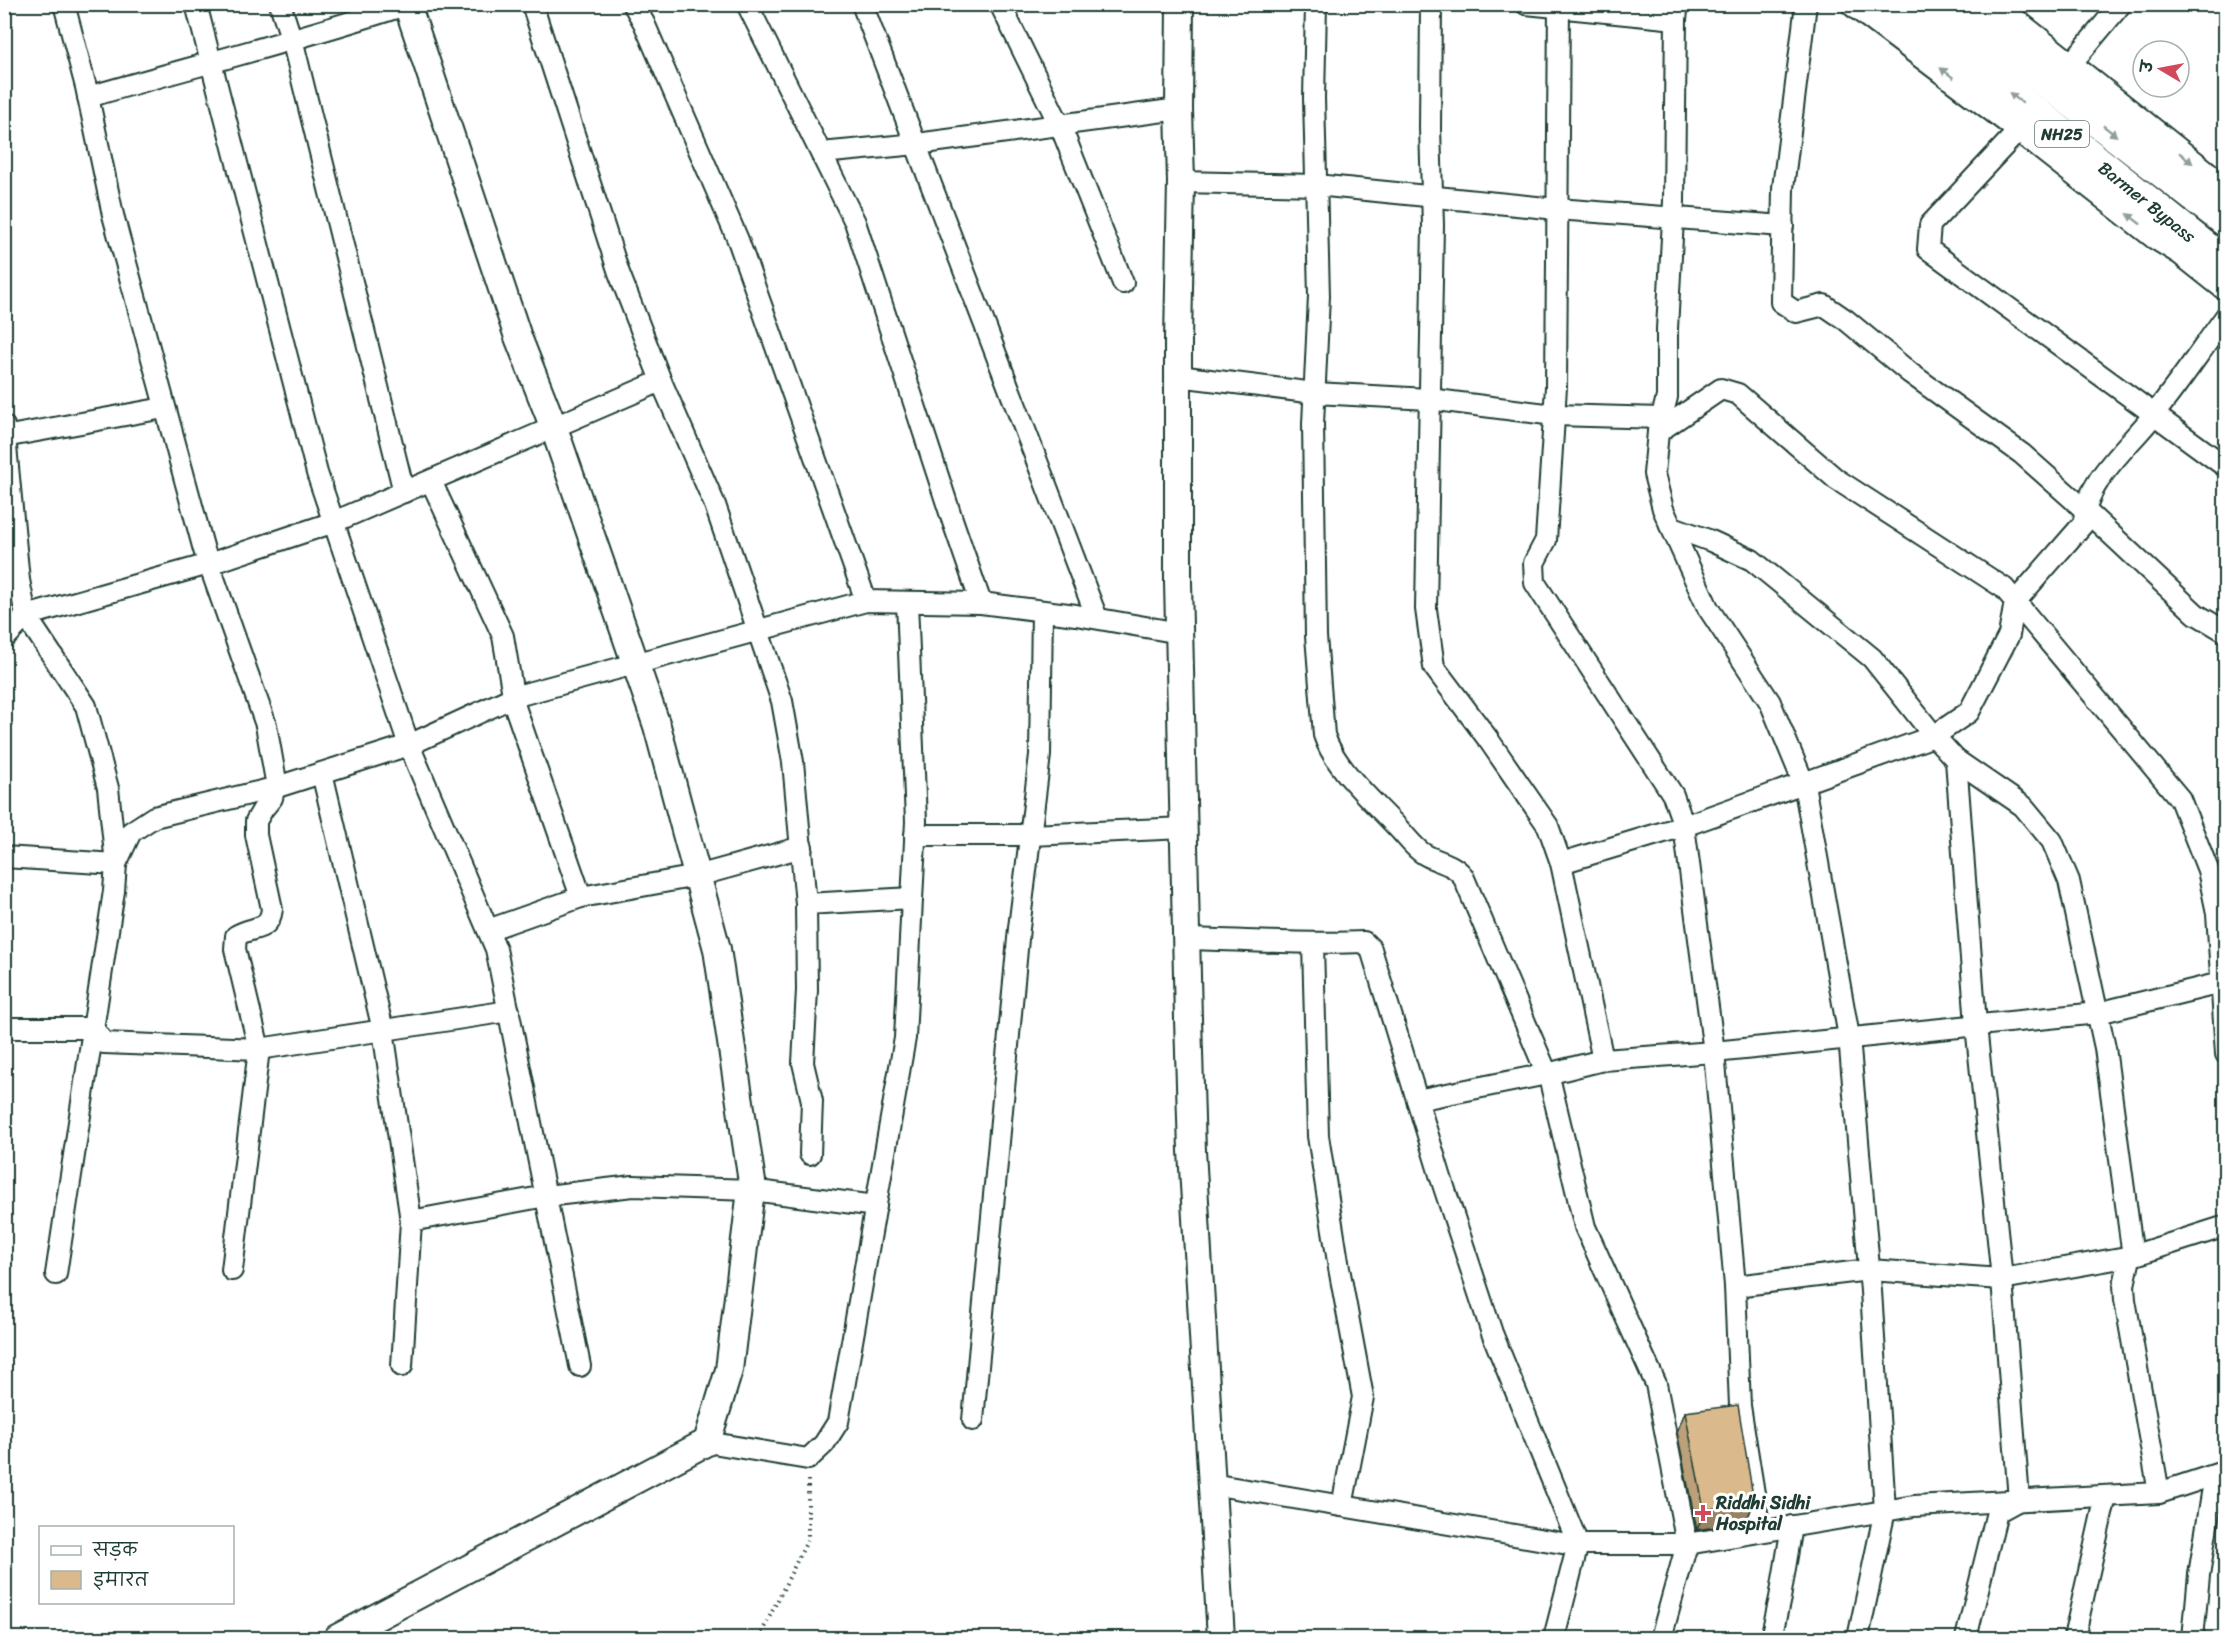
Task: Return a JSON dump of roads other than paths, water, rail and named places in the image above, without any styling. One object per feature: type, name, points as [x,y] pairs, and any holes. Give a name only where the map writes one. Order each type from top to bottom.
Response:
[{"type":"highway","name":"Barmer Bypass","points":[[1898,4],[2211,261]]},
{"type":"highway","name":"Barmer Bypass","points":[[1948,4],[2226,220]]},
{"type":"street","points":[[64,4],[88,97],[113,214],[164,408],[209,564],[266,725],[276,781],[272,798],[256,821],[256,835],[272,909],[271,920],[264,927],[246,929],[236,936],[235,949],[259,1049],[232,1270]]},
{"type":"street","points":[[196,4],[317,473],[409,745],[496,949],[580,1366]]},
{"type":"street","points":[[280,4],[292,41],[404,492]]},
{"type":"street","points":[[532,4],[619,273],[661,381],[715,505],[782,701],[793,762],[806,904],[807,990],[803,1063],[812,1101],[810,1154]]},
{"type":"street","points":[[633,4],[644,23],[738,240],[866,601]]},
{"type":"street","points":[[747,4],[855,222],[981,603]]},
{"type":"street","points":[[862,4],[1097,618]]},
{"type":"street","points":[[1000,4],[1059,125],[1123,283]]},
{"type":"street","points":[[1180,4],[1181,182],[1178,376],[1186,939],[1192,1150],[1210,1484],[1221,1638]]},
{"type":"street","points":[[1316,4],[1314,98],[1319,296],[1313,424],[1316,636],[1324,735],[1327,744],[1354,781],[1422,854],[1458,869],[1463,876],[1547,1074],[1585,1227],[1656,1384],[1687,1544],[1661,1638]]},
{"type":"street","points":[[1431,4],[1432,197],[1426,609],[1434,667],[1488,739],[1548,826],[1562,863],[1603,1060]]},
{"type":"street","points":[[1526,4],[1677,12],[1673,216],[1666,329],[1667,397],[1660,425],[1654,474],[1663,509],[1708,608],[1770,702],[1804,784],[1849,1037],[1869,1270],[1885,1510],[1858,1638]]},
{"type":"street","points":[[1806,4],[1784,188],[1782,302],[1796,312],[1824,305],[1845,320],[1910,373],[2022,454],[2196,614],[2226,632]]},
{"type":"street","points":[[1855,4],[2156,236],[2182,252],[2211,261],[2226,287]]},
{"type":"street","points":[[1992,4],[2226,190]]},
{"type":"street","points":[[2070,65],[2121,4]]},
{"type":"street","points":[[88,97],[211,61],[292,41],[407,5],[518,337],[554,428],[657,726],[717,949],[752,1182],[729,1370],[707,1442]]},
{"type":"street","points":[[1559,7],[1554,415],[1546,540],[1534,563],[1535,583],[1673,795],[1684,826],[1714,1052],[1735,1286],[1740,1406],[1760,1531]]},
{"type":"street","points":[[821,153],[917,144],[1179,109]]},
{"type":"street","points":[[2020,129],[1930,225],[1928,249],[2226,467]]},
{"type":"street","points":[[1181,182],[1316,185],[1557,209],[1783,225]]},
{"type":"street","points":[[1562,863],[1684,826],[1934,736],[1970,712],[2009,635],[2015,602],[2084,523],[2084,509],[2104,472],[2154,414],[2226,316]]},
{"type":"street","points":[[1178,376],[1315,393],[1429,399],[1554,415],[1660,425],[1721,389],[1738,394],[1836,479],[2004,588],[2180,799],[2208,870],[2217,913],[2226,1054]]},
{"type":"street","points":[[4,639],[26,616],[209,564],[334,522],[661,381]]},
{"type":"street","points":[[56,1274],[114,891],[116,864],[108,788],[86,706],[26,616],[20,580],[5,433],[164,408]]},
{"type":"street","points":[[431,481],[503,636],[514,707],[581,897]]},
{"type":"street","points":[[1670,526],[1711,541],[1752,560],[1872,658],[1956,760],[2023,806],[2052,841],[2070,881],[2105,1048],[2132,1256],[2124,1285],[2125,1300],[2159,1493]]},
{"type":"street","points":[[116,864],[131,832],[154,817],[274,788],[409,745],[513,697],[866,601],[981,603],[1097,618],[1180,633]]},
{"type":"street","points":[[337,1638],[707,1442],[808,1459],[824,1444],[838,1422],[905,1038],[915,835],[908,602]]},
{"type":"street","points":[[973,1420],[1019,928],[1040,755],[1042,611]]},
{"type":"street","points":[[1956,760],[1976,1025],[2002,1279],[2019,1500]]},
{"type":"street","points":[[322,772],[383,1030],[411,1221],[402,1366]]},
{"type":"street","points":[[915,835],[1031,835],[1184,828]]},
{"type":"street","points":[[488,930],[581,897],[697,876],[802,847]]},
{"type":"street","points":[[4,857],[116,864]]},
{"type":"street","points":[[806,904],[912,898]]},
{"type":"street","points":[[1186,939],[1313,944],[1364,942],[1371,949],[1492,1333],[1578,1544],[1554,1638]]},
{"type":"street","points":[[1313,944],[1318,1136],[1363,1397],[1342,1506]]},
{"type":"street","points":[[1417,1100],[1547,1074],[1603,1060],[1714,1052],[2098,1013],[2221,983]]},
{"type":"street","points":[[93,1028],[104,1043],[259,1049],[510,1011]]},
{"type":"street","points":[[4,1028],[93,1028]]},
{"type":"street","points":[[411,1221],[546,1196],[633,1186],[751,1190],[876,1206]]},
{"type":"street","points":[[1735,1286],[1869,1270],[2002,1279],[2132,1256],[2226,1226]]},
{"type":"street","points":[[1210,1484],[1568,1544],[1687,1544],[1914,1506],[2159,1493],[2220,1473]]},
{"type":"street","points":[[2220,1473],[2226,1501]]},
{"type":"street","points":[[2193,1638],[2199,1575],[2220,1473]]},
{"type":"street","points":[[2074,1638],[2106,1496]]},
{"type":"street","points":[[1966,1638],[1997,1512],[2019,1500]]},
{"type":"street","points":[[1771,1638],[1792,1526]]},
{"type":"place","name":"Riddhi Sidhi Hospital","points":[[1703,1513]]}]
